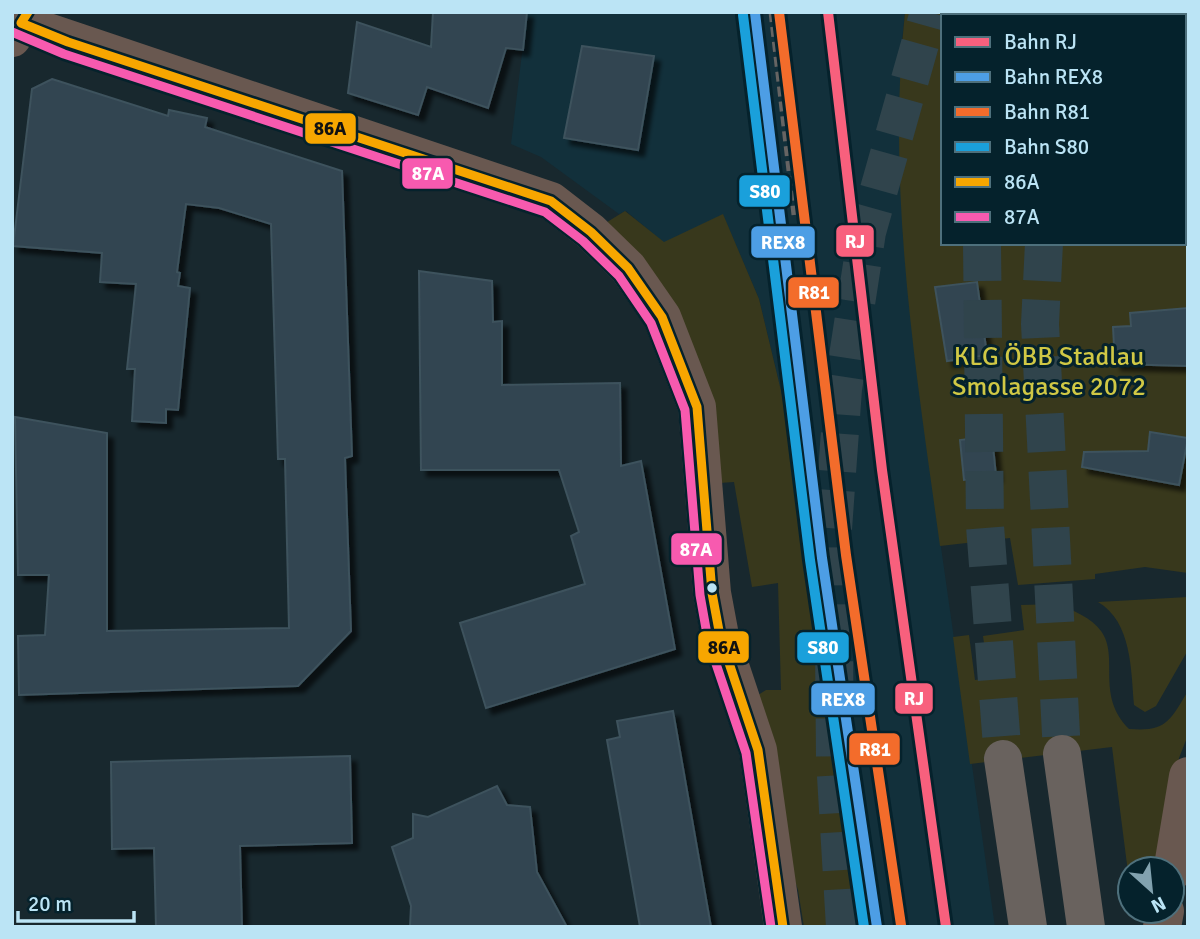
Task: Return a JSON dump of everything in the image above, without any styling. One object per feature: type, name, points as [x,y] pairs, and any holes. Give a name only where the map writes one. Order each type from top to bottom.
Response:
[{"type":"highway","points":[[1062,754],[1086,927]]},
{"type":"highway","points":[[1003,759],[1028,927]]},
{"type":"street","points":[[18,23],[551,201],[591,232],[628,268],[662,317],[698,407],[712,593],[720,636],[758,750],[783,927]]},
{"type":"street","points":[[1175,855],[1188,776]]},
{"type":"shaded area","points":[[527,12],[905,12],[901,50],[903,236],[936,512],[995,927],[864,927],[800,470],[759,299],[723,215],[664,243],[626,211],[619,214],[541,157],[511,144]]},
{"type":"green space","name":"KLG ÖBB Stadlau Smolagasse 2072","points":[[905,12],[1011,12],[941,14],[941,245],[1186,245],[1188,74],[1188,573],[1145,567],[1095,574],[1095,579],[1018,585],[1010,538],[940,546],[906,280],[899,146]]},
{"type":"green space","points":[[625,211],[664,242],[723,214],[759,299],[800,470],[864,927],[804,927],[798,890],[785,850],[758,695],[766,690],[781,690],[778,583],[752,587],[734,482],[719,483],[604,224]]},
{"type":"green space","points":[[1188,597],[1188,650],[1156,706],[1145,712],[1134,705],[1124,634],[1118,622],[1098,602]]},
{"type":"green space","points":[[1060,604],[1097,626],[1109,652],[1113,703],[1129,729],[1151,729],[1166,722],[1188,691],[1188,735],[1179,758],[1162,855],[1126,855],[1112,747],[970,764],[953,637],[969,635],[975,680],[989,678],[983,636],[1024,630],[1021,605]]},
{"type":"building","points":[[433,12],[527,12],[523,50],[506,48],[488,108],[427,87],[418,115],[348,93],[357,22],[431,47]]},
{"type":"building","points":[[582,46],[654,56],[638,150],[564,138]]},
{"type":"building","points":[[52,79],[168,116],[169,110],[207,118],[205,127],[342,171],[352,456],[345,458],[351,631],[298,686],[19,695],[18,636],[45,635],[49,575],[18,575],[15,417],[107,433],[107,631],[289,628],[285,459],[278,459],[271,224],[219,208],[186,204],[177,272],[180,273],[178,286],[190,288],[178,410],[166,409],[166,423],[132,421],[135,369],[127,369],[136,284],[100,282],[102,253],[13,246],[32,89]]},
{"type":"building","points":[[419,271],[492,281],[493,322],[502,321],[502,385],[620,383],[621,466],[641,461],[675,649],[486,708],[460,623],[585,584],[571,536],[579,532],[559,470],[421,470]]},
{"type":"building","points":[[977,282],[987,355],[947,361],[935,287]]},
{"type":"building","points":[[1188,308],[1188,366],[1115,364],[1113,327],[1131,326],[1130,313]]},
{"type":"building","points":[[1150,432],[1188,438],[1179,485],[1082,467],[1084,452],[1148,451]]},
{"type":"building","points":[[992,436],[996,476],[964,480],[960,440]]},
{"type":"building","points":[[673,711],[711,927],[640,927],[607,740],[620,737],[617,721]]},
{"type":"building","points":[[350,756],[352,843],[240,846],[242,927],[156,927],[154,848],[112,849],[111,762]]},
{"type":"building","points":[[497,786],[507,805],[530,807],[537,872],[567,927],[410,927],[411,906],[392,847],[413,838],[413,814],[428,817]]},
{"type":"tunnel","points":[[845,927],[835,759],[833,529],[843,389],[867,232],[929,12]]},
{"type":"tunnel","points":[[982,245],[985,526],[1003,759]]},
{"type":"tunnel","points":[[1044,245],[1040,324],[1062,754]]},
{"type":"railway","points":[[771,12],[794,215]]},
{"type":"rail line","name":"R81","points":[[779,12],[846,555],[901,925]]},
{"type":"rail line","name":"RJ","points":[[828,12],[882,470],[946,927]]},
{"type":"rail line","name":"REX8","points":[[755,13],[822,558],[877,927]]},
{"type":"rail line","name":"S80","points":[[743,15],[810,560],[864,927]]},
{"type":"transit line","name":"86A","points":[[28,12],[21,23],[68,42],[551,201],[591,232],[628,268],[662,317],[697,407],[712,593],[720,636],[758,750],[783,927]]},
{"type":"transit line","name":"87A","points":[[12,32],[64,54],[545,212],[583,241],[619,276],[651,323],[685,410],[700,595],[708,640],[746,753],[771,927]]}]
